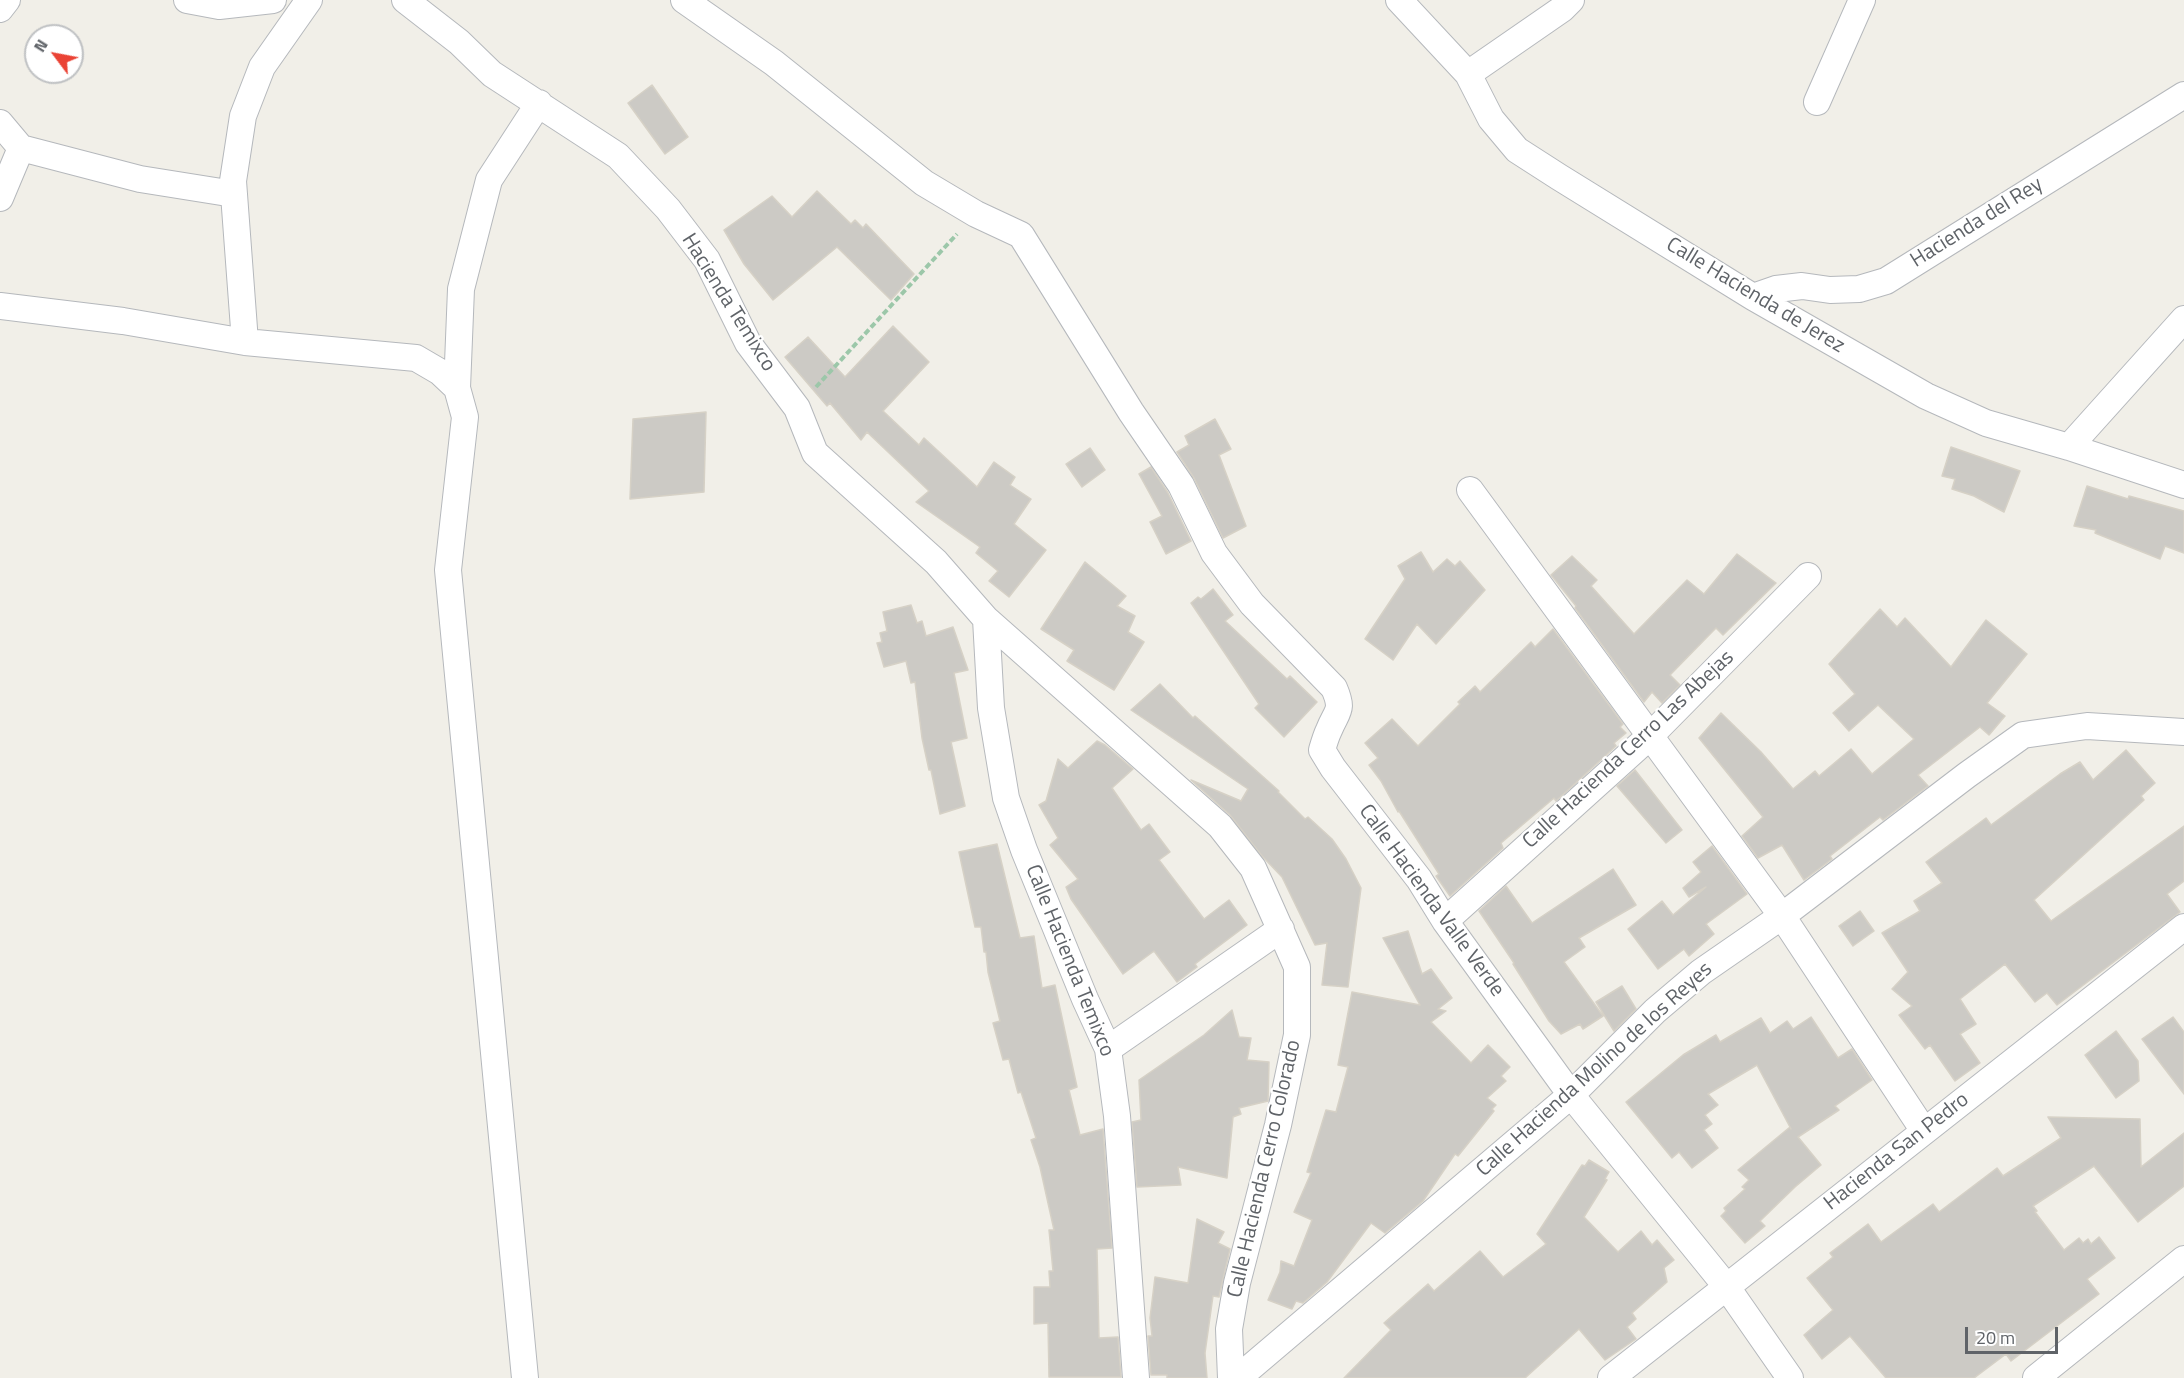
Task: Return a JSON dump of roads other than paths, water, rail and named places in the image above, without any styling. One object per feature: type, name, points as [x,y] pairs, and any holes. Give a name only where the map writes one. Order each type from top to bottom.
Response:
[{"type":"street","points":[[0,9],[7,0]]},
{"type":"street","points":[[187,0],[219,6],[273,0]]},
{"type":"street","points":[[245,342],[233,181],[243,116],[262,68],[309,0]]},
{"type":"street","name":"Hacienda Temixco","points":[[405,0],[459,42],[492,74],[618,156],[668,209],[707,260],[748,343],[797,408],[815,453],[936,562],[986,619]]},
{"type":"street","name":"Calle Hacienda Valle Verde","points":[[684,0],[774,63],[924,183],[976,214],[1021,235],[1131,412],[1182,485],[1214,553],[1252,604],[1334,688],[1339,700],[1340,711],[1329,729],[1322,750],[1333,768],[1419,879],[1445,921],[1571,1095],[1726,1286],[1790,1378]]},
{"type":"street","name":"Calle Hacienda de Jerez","points":[[1399,0],[1468,74],[1491,119],[1517,150],[1753,297],[1926,396],[1986,423],[2069,447],[2184,485]]},
{"type":"street","points":[[1468,74],[1562,9],[1571,0]]},
{"type":"street","points":[[1817,102],[1862,0]]},
{"type":"street","name":"Hacienda del Rey","points":[[1753,297],[1776,289],[1802,286],[1830,290],[1858,289],[1886,281],[2184,95]]},
{"type":"street","points":[[525,1378],[448,570],[465,417],[457,388],[461,289],[489,180],[539,103]]},
{"type":"street","points":[[0,123],[21,148],[140,179],[234,194]]},
{"type":"street","points":[[0,198],[21,148]]},
{"type":"street","points":[[0,306],[123,321],[245,342],[416,358],[440,372],[457,388]]},
{"type":"street","points":[[2069,447],[2184,319]]},
{"type":"street","points":[[1470,490],[1649,737],[1782,915],[1924,1131]]},
{"type":"street","name":"Calle Hacienda Cerro Las Abejas","points":[[1445,921],[1649,737],[1808,576]]},
{"type":"street","name":"Calle Hacienda Cerro Colorado","points":[[986,619],[1220,826],[1253,868],[1297,967],[1297,1035],[1278,1125],[1237,1283],[1229,1329],[1231,1378]]},
{"type":"street","name":"Calle Hacienda Temixco","points":[[986,619],[991,708],[1006,798],[1024,850],[1084,999],[1108,1049],[1117,1116],[1136,1378]]},
{"type":"street","name":"Calle Hacienda Molino de los Reyes","points":[[1238,1378],[1571,1095],[1655,1011],[1701,972],[1782,915],[2023,735],[2087,726],[2184,732]]},
{"type":"street","name":"Hacienda San Pedro","points":[[1611,1378],[2184,927]]},
{"type":"street","points":[[1108,1049],[1281,929]]},
{"type":"street","points":[[2036,1378],[2184,1259]]}]
